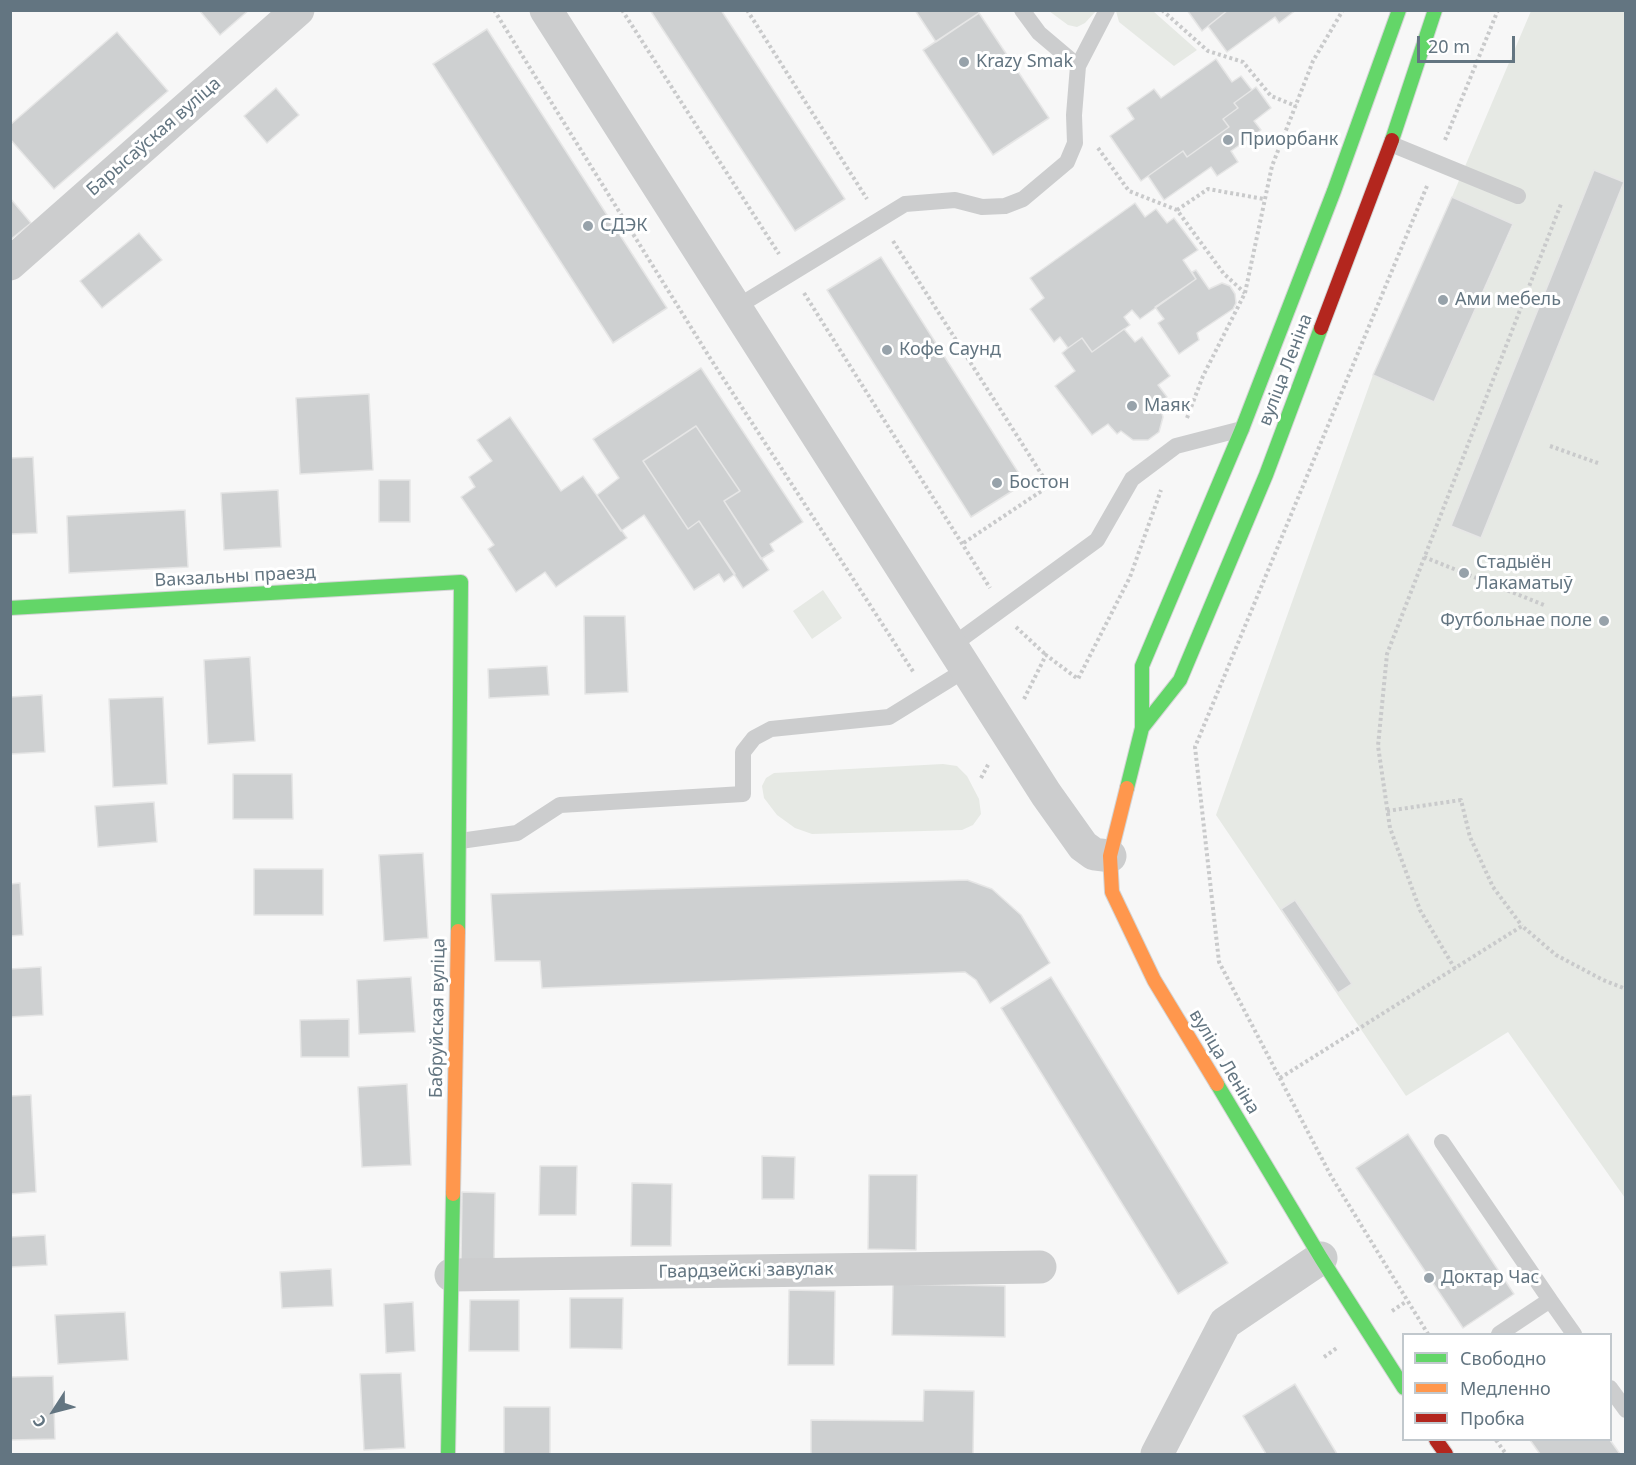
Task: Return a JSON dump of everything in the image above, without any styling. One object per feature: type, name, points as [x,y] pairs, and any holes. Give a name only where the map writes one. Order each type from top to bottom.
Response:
[{"type":"main road","name":"вуліца Леніна","points":[[1399,10],[1334,191],[1242,429],[1142,666],[1142,728],[1110,856],[1112,892],[1154,980],[1322,1258],[1402,1385]]},
{"type":"main road","name":"вуліца Леніна","points":[[1142,728],[1180,680],[1266,475],[1391,144],[1435,10]]},
{"type":"main road","name":"Вакзальны праезд","points":[[10,608],[461,582]]},
{"type":"main road","name":"Бабруйская вуліца","points":[[448,1455],[460,841],[461,582]]},
{"type":"main road","points":[[1437,1441],[1446,1455]]},
{"type":"street","name":"Барысаўская вуліца","points":[[10,264],[298,10]]},
{"type":"street","points":[[546,10],[958,659],[1083,846],[1094,854],[1110,856]]},
{"type":"street","points":[[1157,1455],[1225,1323],[1322,1258]]},
{"type":"street","name":"Гвардзейскі завулак","points":[[451,1275],[1040,1267]]},
{"type":"lane","points":[[1022,10],[1039,33],[1078,66]]},
{"type":"lane","points":[[735,308],[905,204],[955,200],[982,207],[1005,206],[1023,199],[1067,162],[1075,143],[1074,115],[1078,66],[1107,10]]},
{"type":"lane","points":[[1391,144],[1518,196]]},
{"type":"lane","points":[[460,841],[517,833],[560,805],[743,794],[743,752],[754,738],[771,729],[889,717],[928,694],[1003,609],[1097,540],[1132,479],[1176,446],[1242,429]]},
{"type":"lane","points":[[1442,1142],[1573,1333]]},
{"type":"lane","points":[[1501,1333],[1550,1300]]},
{"type":"lane","points":[[1612,1389],[1626,1410]]},
{"type":"path","points":[[494,10],[710,357],[928,694]]},
{"type":"path","points":[[622,10],[1003,609],[1018,630],[1046,655]]},
{"type":"path","points":[[747,10],[1049,486],[962,544]]},
{"type":"path","points":[[1162,10],[1208,51],[1243,62],[1271,96],[1296,106]]},
{"type":"path","points":[[1078,679],[1130,577],[1203,376],[1245,293],[1272,166],[1313,61],[1343,10]]},
{"type":"path","points":[[1427,1333],[1331,1176],[1219,962],[1195,747],[1498,10]]},
{"type":"path","points":[[1074,115],[1129,191],[1177,210],[1224,274],[1245,293]]},
{"type":"path","points":[[1177,210],[1208,189],[1264,199]]},
{"type":"path","points":[[1455,969],[1420,910],[1390,828],[1378,746],[1387,654],[1561,204]]},
{"type":"path","points":[[1550,446],[1598,463]]},
{"type":"path","points":[[1424,557],[1544,605]]},
{"type":"path","points":[[1387,811],[1461,800],[1470,837],[1493,887],[1522,926],[1556,955],[1603,981],[1626,989]]},
{"type":"path","points":[[1280,1078],[1522,926]]},
{"type":"path","points":[[1498,1441],[1506,1455]]},
{"type":"shaded area","points":[[1049,11],[1096,11],[1085,23],[1077,27],[1068,25]]},
{"type":"shaded area","points":[[1116,11],[1153,11],[1197,50],[1174,66],[1119,22]]},
{"type":"shaded area","name":"Стадыён Лакаматыў","points":[[1531,11],[1625,11],[1625,1198],[1508,1032],[1406,1096],[1216,815],[1373,375],[1434,402],[1513,225],[1452,197]]},
{"type":"shaded area","points":[[823,590],[842,618],[812,639],[793,611]]},
{"type":"shaded area","points":[[943,764],[957,766],[967,776],[979,799],[981,814],[973,825],[962,830],[812,834],[795,828],[777,815],[764,798],[762,786],[766,778],[774,773]]},
{"type":"building","points":[[199,10],[249,10],[220,35]]},
{"type":"building","points":[[650,10],[721,10],[845,199],[795,231]]},
{"type":"building","points":[[915,10],[978,10],[979,13],[936,42]]},
{"type":"building","points":[[1187,10],[1228,10],[1202,31]]},
{"type":"building","points":[[1228,10],[1296,10],[1279,23],[1275,17],[1227,52],[1208,26]]},
{"type":"building","points":[[979,13],[1049,118],[993,155],[923,50]]},
{"type":"building","points":[[487,29],[667,308],[613,343],[433,64]]},
{"type":"building","points":[[117,32],[168,91],[54,189],[10,139],[10,125]]},
{"type":"building","points":[[1216,59],[1232,82],[1241,76],[1252,90],[1234,103],[1238,108],[1223,119],[1229,127],[1187,157],[1183,151],[1141,181],[1110,136],[1134,119],[1127,108],[1154,89],[1161,98]]},
{"type":"building","name":"Приорбанк","points":[[1256,87],[1271,108],[1254,121],[1261,130],[1231,151],[1238,162],[1217,176],[1211,167],[1164,200],[1148,176],[1183,151],[1187,157],[1229,127],[1223,119],[1238,108],[1234,103]]},
{"type":"building","points":[[276,88],[299,115],[267,143],[244,116]]},
{"type":"building","points":[[1594,170],[1624,182],[1481,538],[1451,526]]},
{"type":"building","name":"Ами мебель","points":[[1452,197],[1513,224],[1434,402],[1373,375]]},
{"type":"building","points":[[10,198],[31,223],[10,240]]},
{"type":"building","points":[[1135,203],[1145,217],[1156,209],[1167,223],[1174,218],[1198,250],[1183,260],[1196,279],[1140,319],[1132,310],[1124,317],[1130,325],[1092,352],[1082,338],[1068,348],[1060,337],[1054,342],[1030,309],[1044,298],[1030,278]]},
{"type":"building","points":[[139,233],[162,260],[102,308],[80,281]]},
{"type":"building","points":[[881,257],[1025,483],[971,517],[827,290]]},
{"type":"building","points":[[1196,270],[1209,289],[1222,283],[1230,286],[1235,294],[1236,303],[1233,309],[1197,333],[1199,340],[1179,354],[1158,323],[1164,319],[1155,307],[1196,279],[1192,272]]},
{"type":"building","points":[[1124,329],[1135,342],[1142,337],[1170,376],[1158,385],[1167,397],[1159,403],[1163,417],[1159,432],[1148,440],[1133,440],[1121,431],[1117,434],[1108,424],[1092,435],[1055,386],[1075,371],[1062,353],[1068,348],[1082,338],[1092,352]]},
{"type":"building","points":[[701,368],[803,522],[770,544],[774,551],[761,559],[724,501],[740,491],[696,426],[643,461],[688,529],[699,521],[735,574],[724,582],[719,574],[694,590],[644,515],[621,531],[597,495],[619,478],[593,439]]},
{"type":"building","points":[[369,394],[373,470],[300,474],[296,398]]},
{"type":"building","points":[[510,417],[561,491],[583,476],[627,538],[556,587],[545,572],[516,592],[488,549],[494,545],[461,497],[475,487],[469,477],[492,461],[477,440]]},
{"type":"building","points":[[696,426],[740,491],[724,501],[769,570],[743,588],[699,521],[688,529],[643,461]]},
{"type":"building","points":[[33,457],[37,533],[10,534],[10,458]]},
{"type":"building","points":[[379,480],[410,480],[410,522],[379,522]]},
{"type":"building","points":[[278,490],[281,547],[224,550],[221,493]]},
{"type":"building","points":[[185,510],[188,567],[69,573],[67,516]]},
{"type":"building","points":[[584,616],[625,616],[628,692],[585,694]]},
{"type":"building","points":[[250,657],[255,741],[208,744],[204,660]]},
{"type":"building","points":[[547,666],[549,695],[489,698],[488,669]]},
{"type":"building","points":[[42,695],[45,752],[10,754],[10,697]]},
{"type":"building","points":[[163,697],[167,784],[113,787],[109,699]]},
{"type":"building","points":[[233,774],[292,774],[293,819],[233,819]]},
{"type":"building","points":[[154,802],[157,842],[98,847],[95,806]]},
{"type":"building","points":[[423,853],[428,938],[384,941],[379,855]]},
{"type":"building","points":[[254,869],[323,869],[323,915],[254,915]]},
{"type":"building","points":[[967,880],[992,889],[1021,915],[1050,963],[990,1003],[976,980],[965,972],[542,988],[540,961],[495,961],[491,894]]},
{"type":"building","points":[[20,883],[23,935],[10,936],[10,884]]},
{"type":"building","points":[[1295,900],[1352,984],[1338,993],[1281,909]]},
{"type":"building","points":[[41,967],[43,1015],[10,1017],[10,969]]},
{"type":"building","points":[[411,977],[415,1032],[359,1034],[357,980]]},
{"type":"building","points":[[1051,977],[1228,1263],[1178,1294],[1001,1008]]},
{"type":"building","points":[[349,1019],[349,1057],[301,1057],[300,1020]]},
{"type":"building","points":[[407,1084],[411,1165],[362,1167],[358,1087]]},
{"type":"building","points":[[31,1095],[36,1192],[10,1194],[10,1096]]},
{"type":"building","points":[[1408,1134],[1514,1294],[1463,1328],[1356,1168]]},
{"type":"building","points":[[762,1156],[795,1157],[794,1199],[762,1199]]},
{"type":"building","points":[[540,1166],[577,1166],[576,1215],[539,1215]]},
{"type":"building","points":[[869,1175],[917,1175],[916,1250],[868,1249]]},
{"type":"building","points":[[632,1183],[672,1184],[671,1246],[631,1246]]},
{"type":"building","points":[[462,1192],[495,1193],[494,1263],[461,1262]]},
{"type":"building","points":[[45,1235],[47,1265],[10,1267],[10,1237]]},
{"type":"building","points":[[331,1269],[333,1306],[282,1308],[280,1272]]},
{"type":"building","points":[[893,1284],[1005,1286],[1005,1337],[892,1335]]},
{"type":"building","points":[[789,1290],[835,1291],[834,1365],[788,1365]]},
{"type":"building","points":[[570,1298],[623,1298],[622,1349],[570,1348]]},
{"type":"building","points":[[470,1300],[519,1300],[519,1351],[469,1351]]},
{"type":"building","points":[[413,1302],[415,1351],[386,1353],[384,1304]]},
{"type":"building","points":[[125,1312],[128,1360],[58,1364],[55,1315]]},
{"type":"building","points":[[401,1373],[405,1448],[364,1450],[360,1374]]},
{"type":"building","points":[[53,1376],[55,1439],[10,1440],[10,1377]]},
{"type":"building","points":[[1295,1384],[1337,1454],[1266,1454],[1243,1416]]},
{"type":"building","points":[[924,1390],[974,1391],[973,1454],[811,1454],[811,1420],[923,1421]]},
{"type":"building","points":[[504,1407],[550,1407],[550,1454],[504,1454]]},
{"type":"building","points":[[1531,1441],[1611,1441],[1620,1454],[1540,1454]]},
{"type":"traffic: fast","points":[[1127,788],[1142,728],[1142,666],[1242,429],[1334,191],[1399,10]]},
{"type":"traffic: fast","points":[[1392,140],[1435,10]]},
{"type":"traffic: fast","points":[[1142,728],[1180,680],[1266,475],[1321,328]]},
{"type":"traffic: fast","points":[[10,608],[461,582],[458,931]]},
{"type":"traffic: fast","points":[[1217,1084],[1321,1258],[1402,1385]]},
{"type":"traffic: fast","points":[[448,1454],[453,1194]]},
{"type":"traffic: slow","points":[[1127,788],[1110,856],[1112,892],[1154,980],[1217,1084]]},
{"type":"traffic: slow","points":[[453,1194],[458,931]]},
{"type":"traffic: jam","points":[[1321,328],[1392,140]]},
{"type":"traffic: jam","points":[[1437,1441],[1446,1454]]},
{"type":"place","name":"Krazy Smak","points":[[964,62]]},
{"type":"place","name":"Приорбанк","points":[[1228,140]]},
{"type":"place","name":"СДЭК","points":[[588,226]]},
{"type":"place","name":"Ами мебель","points":[[1443,300]]},
{"type":"place","name":"Кофе Саунд","points":[[887,350]]},
{"type":"place","name":"Маяк","points":[[1132,406]]},
{"type":"place","name":"Бостон","points":[[997,483]]},
{"type":"place","name":"Стадыён Лакаматыў","points":[[1464,573]]},
{"type":"place","name":"Футбольнае поле","points":[[1604,621]]},
{"type":"place","name":"Доктар Час","points":[[1429,1278]]}]
